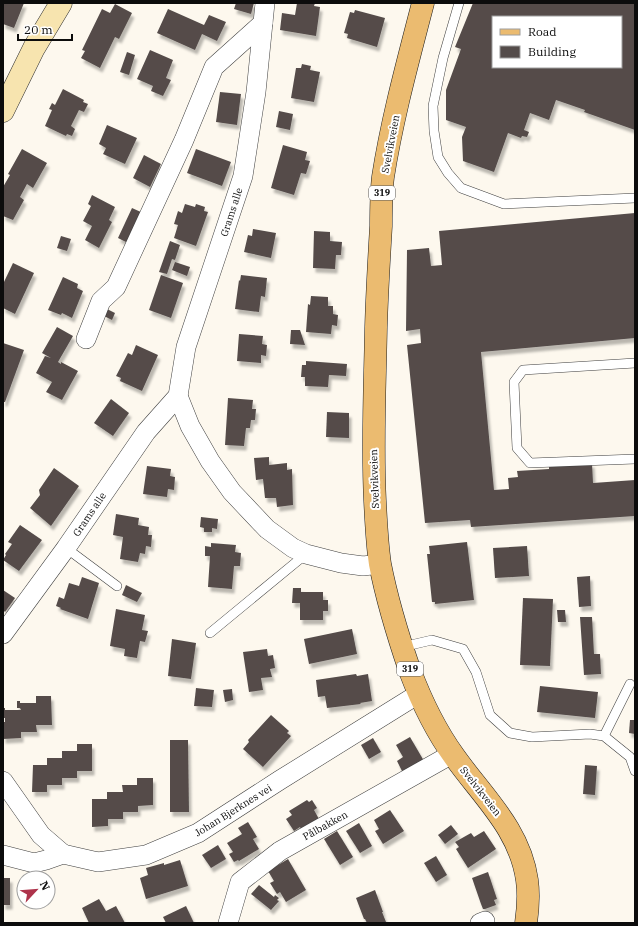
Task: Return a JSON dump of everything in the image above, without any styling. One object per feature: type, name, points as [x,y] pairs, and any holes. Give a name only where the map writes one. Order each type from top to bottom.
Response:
[{"type":"main road","points":[[3,111],[34,48],[62,3]]},
{"type":"main road","name":"Svelvikveien","points":[[423,3],[402,87],[383,179],[377,290],[373,442],[375,509],[380,564],[392,614],[402,647],[420,694],[430,715],[452,754],[500,815],[518,847],[527,879],[528,896],[526,923]]},
{"type":"street","name":"Grams alle","points":[[3,634],[66,548],[146,432],[178,396],[186,347],[243,176],[256,92],[265,3]]},
{"type":"street","points":[[86,339],[101,301],[116,287],[184,140],[214,67],[263,23]]},
{"type":"street","points":[[178,396],[190,426],[210,461],[232,492],[267,529],[293,548],[306,554],[341,564],[363,566],[380,564]]},
{"type":"street","name":"Johan Bjerknes vei","points":[[63,854],[98,862],[146,855],[198,833],[280,780],[420,694]]},
{"type":"street","name":"Pålbakken","points":[[228,923],[240,882],[280,851],[452,754]]},
{"type":"street","points":[[3,782],[41,835],[63,854],[46,860],[34,862],[3,855]]},
{"type":"lane","points":[[459,3],[443,58],[433,106],[434,131],[438,157],[448,173],[461,188],[504,204],[635,198]]},
{"type":"lane","points":[[635,363],[523,370],[514,382],[517,448],[530,463],[635,459]]},
{"type":"lane","points":[[66,548],[117,586]]},
{"type":"lane","points":[[210,633],[306,554]]},
{"type":"lane","points":[[402,647],[432,640],[463,649],[476,672],[490,715],[510,733],[532,737],[590,734],[604,736],[630,757],[635,771]]},
{"type":"lane","points":[[604,736],[630,684]]},
{"type":"building","points":[[3,3],[24,3],[14,28],[3,24]]},
{"type":"building","points":[[236,3],[254,3],[251,14],[234,9]]},
{"type":"building","points":[[297,3],[315,3],[314,6],[320,7],[316,36],[280,30],[282,13],[295,15]]},
{"type":"building","points":[[473,3],[635,3],[635,130],[584,112],[585,110],[556,100],[549,120],[530,113],[524,130],[529,132],[527,137],[522,136],[521,138],[508,133],[494,172],[463,161],[462,137],[466,127],[446,120],[446,90],[461,49],[455,47]]},
{"type":"building","points":[[115,4],[132,13],[119,39],[115,37],[100,68],[81,58],[85,51],[82,50],[102,9],[110,13]]},
{"type":"building","points":[[168,9],[204,25],[209,15],[226,22],[217,41],[202,34],[195,50],[157,33]]},
{"type":"building","points":[[355,10],[385,18],[377,47],[347,38],[348,34],[344,33],[350,12],[354,13]]},
{"type":"building","points":[[150,50],[173,60],[166,78],[171,80],[163,96],[151,91],[153,86],[137,79]]},
{"type":"building","points":[[127,52],[135,55],[129,75],[120,72]]},
{"type":"building","points":[[302,64],[311,66],[310,70],[320,72],[314,102],[291,98],[296,68],[301,68]]},
{"type":"building","points":[[63,89],[84,100],[83,102],[88,104],[84,112],[79,110],[71,126],[75,129],[72,136],[67,134],[66,136],[45,126],[52,110],[49,109],[52,103],[55,105]]},
{"type":"building","points":[[220,92],[241,94],[237,125],[216,122]]},
{"type":"building","points":[[279,111],[293,114],[290,130],[276,127]]},
{"type":"building","points":[[107,125],[137,138],[125,164],[103,154],[106,148],[99,144]]},
{"type":"building","points":[[283,145],[307,152],[305,160],[310,161],[306,174],[301,173],[294,195],[271,188]]},
{"type":"building","points":[[22,149],[47,163],[33,188],[27,184],[20,197],[24,200],[13,220],[3,216],[3,187],[10,175],[8,174]]},
{"type":"building","points":[[196,149],[231,162],[222,186],[187,173]]},
{"type":"building","points":[[144,155],[161,164],[150,187],[133,178]]},
{"type":"building","points":[[92,195],[115,207],[109,220],[112,222],[99,248],[85,240],[92,226],[83,221],[91,206],[88,204]]},
{"type":"building","points":[[185,204],[195,207],[196,204],[205,207],[204,211],[208,212],[196,246],[174,238],[178,225],[174,224],[178,211],[182,213]]},
{"type":"building","points":[[132,208],[143,213],[128,243],[118,238]]},
{"type":"building","points":[[635,213],[635,338],[481,352],[494,490],[509,489],[508,478],[518,477],[517,471],[549,469],[549,466],[592,463],[593,483],[635,480],[635,516],[471,527],[470,520],[425,523],[407,345],[421,343],[420,329],[406,331],[407,250],[429,248],[431,266],[442,265],[439,231]]},
{"type":"building","points":[[253,229],[276,233],[271,258],[244,252],[248,235],[252,236]]},
{"type":"building","points":[[314,231],[330,232],[330,241],[342,242],[341,255],[336,255],[335,269],[313,268]]},
{"type":"building","points":[[61,236],[71,239],[67,251],[57,248]]},
{"type":"building","points":[[170,241],[180,245],[175,260],[172,259],[167,274],[159,272]]},
{"type":"building","points":[[175,262],[190,267],[187,276],[172,270]]},
{"type":"building","points":[[13,263],[34,273],[15,314],[3,308],[3,284]]},
{"type":"building","points":[[161,275],[183,283],[171,318],[149,310]]},
{"type":"building","points":[[241,275],[267,278],[265,297],[261,296],[259,312],[235,309]]},
{"type":"building","points":[[63,277],[78,284],[77,288],[83,291],[72,318],[62,313],[61,315],[48,310]]},
{"type":"building","points":[[311,296],[328,297],[328,306],[333,306],[333,314],[338,315],[337,326],[332,325],[331,334],[306,332],[308,304],[310,305]]},
{"type":"building","points":[[107,309],[115,313],[112,320],[104,316]]},
{"type":"building","points":[[57,327],[73,336],[58,362],[61,364],[61,362],[78,371],[62,400],[46,392],[52,382],[36,373],[45,356],[51,358],[42,353]]},
{"type":"building","points":[[291,330],[300,330],[305,345],[290,344]]},
{"type":"building","points":[[239,334],[263,336],[262,344],[267,345],[266,356],[261,355],[261,363],[237,361]]},
{"type":"building","points":[[3,343],[24,350],[5,402],[3,402]]},
{"type":"building","points":[[136,345],[158,355],[142,391],[120,381],[121,378],[116,376],[128,353],[132,355]]},
{"type":"building","points":[[306,361],[347,364],[346,376],[329,375],[328,387],[305,386],[305,377],[301,377],[302,365],[306,365]]},
{"type":"building","points":[[228,398],[253,400],[252,409],[256,409],[255,420],[251,420],[250,428],[246,428],[244,446],[225,445]]},
{"type":"building","points":[[111,399],[129,413],[113,436],[94,423]]},
{"type":"building","points":[[327,412],[349,413],[349,438],[326,437]]},
{"type":"building","points":[[269,457],[269,465],[287,463],[287,470],[292,469],[293,505],[277,507],[276,498],[265,498],[263,479],[256,480],[254,458]]},
{"type":"building","points":[[147,466],[171,469],[170,476],[175,477],[174,490],[168,489],[167,497],[143,494]]},
{"type":"building","points":[[54,468],[79,486],[51,526],[30,508],[40,495],[39,490]]},
{"type":"building","points":[[116,514],[139,518],[138,525],[149,527],[148,535],[152,535],[151,547],[146,546],[145,554],[140,553],[138,562],[120,559],[123,537],[113,535]]},
{"type":"building","points":[[201,517],[218,519],[217,529],[212,528],[212,532],[204,532],[204,528],[200,527]]},
{"type":"building","points":[[20,525],[42,540],[19,571],[3,560],[12,544],[8,542]]},
{"type":"building","points":[[467,542],[474,600],[435,604],[435,602],[432,602],[427,554],[430,554],[429,546]]},
{"type":"building","points":[[211,543],[236,545],[235,552],[241,553],[240,566],[234,566],[232,589],[208,587],[210,556],[205,556],[205,546],[211,547]]},
{"type":"building","points":[[527,546],[529,576],[495,578],[493,548]]},
{"type":"building","points":[[590,576],[591,606],[579,607],[577,577]]},
{"type":"building","points":[[82,577],[99,583],[88,619],[60,609],[61,608],[56,606],[59,597],[64,599],[69,583],[79,586]]},
{"type":"building","points":[[126,585],[142,593],[137,602],[122,595]]},
{"type":"building","points":[[293,588],[301,588],[301,592],[323,592],[323,600],[328,600],[328,611],[323,611],[323,620],[300,620],[300,603],[292,603]]},
{"type":"building","points":[[3,590],[15,598],[5,612],[3,610]]},
{"type":"building","points":[[523,598],[553,599],[550,666],[520,665]]},
{"type":"building","points":[[116,609],[145,615],[142,630],[148,631],[145,642],[140,641],[137,658],[124,656],[125,649],[110,646]]},
{"type":"building","points":[[557,610],[565,610],[566,622],[558,622]]},
{"type":"building","points":[[580,617],[592,617],[594,654],[600,654],[601,674],[584,675]]},
{"type":"building","points":[[352,629],[357,654],[309,664],[304,639]]},
{"type":"building","points":[[172,639],[196,643],[191,679],[168,676]]},
{"type":"building","points":[[267,649],[268,656],[273,655],[275,668],[270,669],[272,677],[261,678],[263,690],[249,692],[243,652]]},
{"type":"building","points":[[356,674],[357,676],[368,674],[372,701],[360,703],[361,704],[327,708],[325,696],[318,697],[316,680]]},
{"type":"building","points":[[540,686],[598,692],[595,718],[537,712]]},
{"type":"building","points":[[196,688],[214,690],[212,707],[194,706]]},
{"type":"building","points":[[232,689],[233,700],[225,702],[223,690]]},
{"type":"building","points":[[36,696],[51,696],[52,725],[36,725],[37,732],[21,732],[21,738],[3,739],[3,722],[5,722],[5,718],[3,718],[3,708],[5,708],[5,710],[21,710],[20,708],[17,708],[17,701],[20,701],[20,703],[36,703]]},
{"type":"building","points":[[271,715],[289,731],[287,733],[291,736],[263,767],[243,749],[249,742],[248,740]]},
{"type":"building","points":[[630,720],[635,720],[635,734],[629,733]]},
{"type":"building","points":[[410,737],[424,761],[403,773],[397,761],[403,757],[396,745]]},
{"type":"building","points":[[373,738],[381,752],[369,759],[361,745]]},
{"type":"building","points":[[170,740],[188,740],[189,812],[170,812]]},
{"type":"building","points":[[77,744],[92,744],[92,771],[77,771],[77,778],[62,778],[62,785],[47,785],[47,792],[32,792],[33,765],[47,765],[47,758],[62,758],[62,751],[77,751]]},
{"type":"building","points":[[585,765],[597,766],[595,795],[583,794]]},
{"type":"building","points":[[137,778],[153,778],[153,805],[138,806],[138,812],[123,812],[123,819],[108,819],[108,826],[92,827],[92,799],[107,799],[107,792],[123,792],[122,785],[137,785]]},
{"type":"building","points":[[307,800],[309,802],[312,800],[317,808],[314,810],[320,821],[302,832],[300,827],[294,831],[286,819],[292,815],[289,811]]},
{"type":"building","points":[[390,810],[404,831],[383,844],[375,831],[379,829],[374,820]]},
{"type":"building","points":[[248,822],[257,837],[253,839],[259,849],[239,861],[234,862],[229,854],[233,852],[227,843],[242,834],[238,828]]},
{"type":"building","points":[[359,823],[372,846],[360,853],[346,831]]},
{"type":"building","points":[[451,825],[458,834],[445,844],[438,835]]},
{"type":"building","points":[[337,831],[353,857],[340,865],[324,839]]},
{"type":"building","points":[[484,831],[496,849],[468,868],[456,849],[459,847],[455,842],[471,833],[474,837]]},
{"type":"building","points":[[218,845],[226,859],[211,868],[202,855]]},
{"type":"building","points":[[436,856],[447,875],[436,882],[424,863]]},
{"type":"building","points":[[288,859],[306,890],[286,902],[280,892],[277,894],[270,883],[274,881],[268,871]]},
{"type":"building","points":[[180,860],[188,886],[146,899],[140,878],[148,875],[146,868],[164,863],[164,865]]},
{"type":"building","points":[[488,872],[497,899],[494,900],[496,905],[483,909],[472,878]]},
{"type":"building","points":[[3,878],[10,878],[10,905],[3,905]]},
{"type":"building","points":[[259,885],[274,897],[275,895],[279,898],[277,900],[279,901],[271,910],[251,894]]},
{"type":"building","points":[[375,890],[386,922],[367,923],[356,898]]},
{"type":"building","points":[[99,899],[106,911],[116,906],[125,923],[89,923],[82,908]]},
{"type":"building","points":[[186,906],[194,923],[166,923],[163,917]]}]
